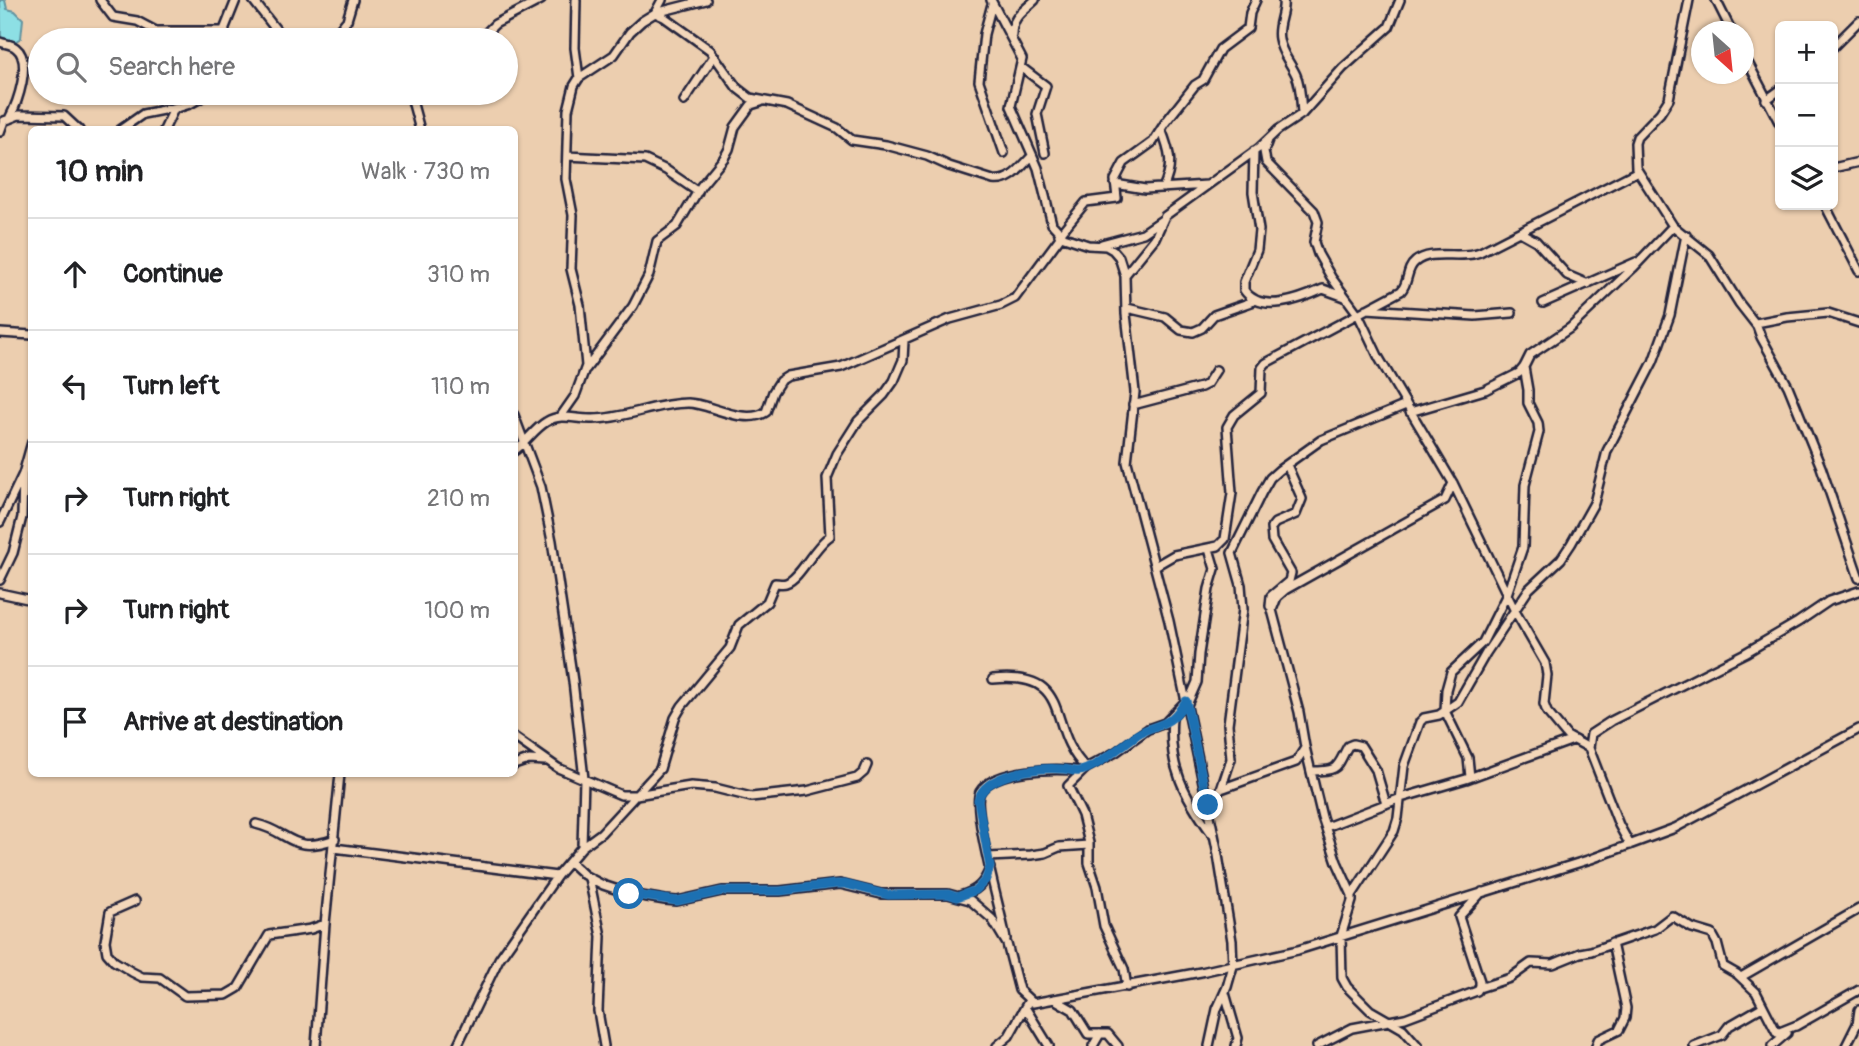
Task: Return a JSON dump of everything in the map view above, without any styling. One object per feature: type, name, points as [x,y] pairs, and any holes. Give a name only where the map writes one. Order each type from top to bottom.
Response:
[{"type":"street","points":[[100,0],[109,15],[137,21],[149,28]]},
{"type":"street","points":[[226,28],[236,0]]},
{"type":"street","points":[[253,0],[275,28]]},
{"type":"street","points":[[341,28],[347,20],[352,0]]},
{"type":"street","points":[[491,28],[541,0]]},
{"type":"street","points":[[576,0],[575,48],[579,78]]},
{"type":"street","points":[[655,13],[662,0]]},
{"type":"street","points":[[586,369],[580,305],[571,269],[573,219],[567,185],[568,110],[574,86],[579,78],[607,61],[620,49],[636,26],[655,13],[706,0]]},
{"type":"street","points":[[1013,40],[1012,24],[1015,17],[1035,0]]},
{"type":"street","points":[[518,448],[545,422],[562,416],[606,418],[664,405],[691,403],[726,413],[758,416],[766,412],[773,392],[780,381],[788,376],[841,367],[950,319],[1001,305],[1015,298],[1086,202],[1117,198],[1115,180],[1124,163],[1153,142],[1195,85],[1203,80],[1224,44],[1248,28],[1250,13],[1256,0]]},
{"type":"street","points":[[1283,0],[1279,39],[1284,57],[1297,77],[1302,114]]},
{"type":"street","points":[[1098,246],[1143,233],[1254,151],[1282,126],[1302,114],[1343,68],[1390,27],[1400,0]]},
{"type":"street","points":[[1689,0],[1669,99],[1660,113],[1642,130],[1635,143],[1638,171],[1651,187],[1673,226],[1709,255],[1739,303],[1756,323],[1760,337],[1788,386],[1821,467],[1859,578]]},
{"type":"street","points":[[1716,0],[1726,21]]},
{"type":"street","points":[[992,2],[1022,59],[1011,106],[1038,169],[1052,224],[1060,235],[1088,245],[1106,246],[1119,257],[1125,276],[1134,372],[1127,463],[1155,566],[1229,911],[1233,965],[1217,1009],[1209,1046]]},
{"type":"street","points":[[992,2],[984,34],[979,81],[1004,153]]},
{"type":"street","points":[[655,13],[705,46],[743,94],[762,101],[787,105],[837,128],[852,141],[885,145],[926,156],[958,170],[999,181],[1008,178],[1032,156]]},
{"type":"street","points":[[1838,42],[1859,21]]},
{"type":"street","points":[[0,42],[17,48],[22,55],[24,70],[16,106],[9,119]]},
{"type":"street","points":[[684,101],[714,56]]},
{"type":"street","points":[[1021,67],[1047,88],[1037,114],[1045,153]]},
{"type":"street","points":[[1754,75],[1775,115]]},
{"type":"street","points":[[1766,100],[1775,94]]},
{"type":"street","points":[[562,416],[575,396],[586,369],[634,306],[649,275],[657,241],[677,226],[729,149],[735,127],[751,105],[762,101]]},
{"type":"street","points":[[126,126],[143,114],[186,105]]},
{"type":"street","points":[[413,105],[419,126]]},
{"type":"street","points":[[166,126],[172,111],[178,107]]},
{"type":"street","points":[[0,132],[3,123],[19,115],[64,116],[75,126]]},
{"type":"street","points":[[1161,129],[1171,156],[1170,170],[1163,188]]},
{"type":"street","points":[[1268,139],[1264,151],[1266,162],[1314,211],[1318,222],[1315,249],[1331,277],[1358,314],[1366,334],[1408,409],[1453,483],[1515,611],[1545,663],[1545,708],[1564,733],[1589,748]]},
{"type":"street","points":[[1254,151],[1252,174],[1259,230],[1258,250],[1243,285],[1244,290],[1254,300]]},
{"type":"street","points":[[567,156],[645,160],[666,170],[698,192]]},
{"type":"street","points":[[1838,168],[1859,162]]},
{"type":"street","points":[[1155,566],[1174,555],[1209,550],[1223,542],[1232,493],[1227,427],[1234,415],[1261,393],[1262,368],[1271,360],[1404,289],[1411,267],[1416,261],[1428,256],[1474,255],[1638,171]]},
{"type":"street","points":[[1115,184],[1145,189],[1208,186]]},
{"type":"street","points":[[1828,210],[1859,271]]},
{"type":"street","points":[[1125,276],[1129,267],[1155,238],[1162,219]]},
{"type":"street","points":[[1208,805],[1221,789],[1231,759],[1228,714],[1243,610],[1241,584],[1232,553],[1270,478],[1321,440],[1408,409],[1485,390],[1513,377],[1524,367],[1530,355],[1570,328],[1673,226]]},
{"type":"street","points":[[1520,232],[1536,241],[1567,275],[1588,284]]},
{"type":"street","points":[[1352,895],[1394,831],[1404,766],[1420,722],[1445,711],[1462,696],[1486,653],[1529,589],[1561,559],[1594,503],[1607,451],[1653,362],[1670,315],[1686,236]]},
{"type":"street","points":[[1543,303],[1640,261]]},
{"type":"street","points":[[1127,308],[1166,317],[1181,330],[1193,332],[1202,328],[1214,315],[1254,300],[1269,303],[1293,300],[1323,289],[1346,298]]},
{"type":"street","points":[[1367,309],[1475,316],[1512,313]]},
{"type":"street","points":[[1756,323],[1828,313],[1859,323]]},
{"type":"street","points":[[0,333],[28,335]]},
{"type":"street","points":[[457,1046],[499,959],[557,876],[582,847],[601,833],[662,766],[681,706],[730,648],[738,626],[767,602],[768,593],[775,583],[790,581],[819,543],[830,536],[827,478],[837,454],[858,421],[894,381],[904,354],[904,341]]},
{"type":"street","points":[[1470,777],[1468,758],[1445,711],[1446,690],[1449,676],[1483,642],[1507,594],[1523,547],[1525,485],[1539,432],[1528,404],[1524,367]]},
{"type":"street","points":[[1133,405],[1204,386],[1216,370]]},
{"type":"street","points":[[574,417],[575,396]]},
{"type":"street","points":[[518,424],[541,486],[552,541],[584,779],[582,847]]},
{"type":"street","points":[[0,522],[23,474],[28,456]]},
{"type":"street","points":[[1286,465],[1302,499],[1296,514],[1275,523],[1271,528],[1272,540],[1292,573],[1289,581],[1270,598],[1326,827],[1352,895],[1341,936],[1344,983],[1370,1010],[1404,1030],[1418,1046]]},
{"type":"street","points":[[0,580],[13,553],[22,517],[23,474]]},
{"type":"street","points":[[1273,613],[1273,603],[1285,590],[1445,500],[1453,483]]},
{"type":"street","points":[[1127,987],[1124,969],[1104,926],[1097,887],[1089,863],[1082,815],[1068,787],[1084,770],[1137,735],[1172,718],[1186,703],[1197,682],[1199,654],[1214,569],[1209,550]]},
{"type":"street","points":[[1630,845],[1619,825],[1589,748],[1591,734],[1619,716],[1745,653],[1829,601],[1859,591]]},
{"type":"street","points":[[0,593],[28,599]]},
{"type":"street","points":[[993,679],[1030,679],[1044,688],[1076,759],[1084,770]]},
{"type":"street","points":[[1172,718],[1176,773],[1192,807],[1214,837]]},
{"type":"street","points":[[1027,1004],[1127,987],[1298,950],[1630,845],[1704,814],[1859,729]]},
{"type":"street","points":[[518,740],[567,773],[617,794],[636,795],[691,786],[715,788],[751,797],[807,791],[857,778],[867,765]]},
{"type":"street","points":[[1326,827],[1401,798],[1470,777],[1573,740]]},
{"type":"street","points":[[1311,771],[1335,768],[1342,762],[1347,747],[1353,744],[1361,746],[1376,770],[1386,804]]},
{"type":"street","points":[[1221,789],[1296,762],[1305,747]]},
{"type":"street","points":[[518,764],[529,760],[546,761]]},
{"type":"street","points":[[1049,1046],[1016,983],[978,800],[980,792],[986,786],[1032,770],[1084,770]]},
{"type":"street","points":[[316,1046],[324,924],[340,777]]},
{"type":"street","points":[[256,824],[300,844],[334,844],[557,876]]},
{"type":"street","points":[[988,857],[1031,855],[1088,845]]},
{"type":"street","points":[[570,862],[589,878],[629,894],[665,900],[677,901],[722,891],[780,891],[836,884],[888,895],[948,894],[970,900],[987,912],[1007,944]]},
{"type":"street","points":[[957,897],[982,885],[990,867]]},
{"type":"street","points":[[589,878],[601,936],[598,1011],[604,1046]]},
{"type":"street","points":[[1479,988],[1480,981],[1459,920],[1482,892]]},
{"type":"street","points":[[135,901],[110,912],[105,942],[107,953],[114,961],[132,972],[160,978],[185,996],[230,994],[243,979],[266,938],[276,933],[311,929],[324,924]]},
{"type":"street","points":[[1741,977],[1859,909]]},
{"type":"street","points":[[1317,1046],[1352,1028],[1405,1018],[1472,993],[1510,978],[1531,963],[1553,964],[1655,929],[1672,916],[1692,928],[1711,934],[1717,943],[1723,966],[1741,977],[1756,992],[1778,1033],[1859,990]]},
{"type":"street","points":[[1596,1046],[1598,1040],[1619,1030],[1626,1012],[1612,943]]},
{"type":"street","points":[[1224,992],[1238,1038],[1236,1046]]},
{"type":"street","points":[[1054,999],[1073,1010],[1088,1034],[1108,1034],[1118,1046]]},
{"type":"street","points":[[997,1046],[1009,1036],[1027,1004]]},
{"type":"street","points":[[1694,1046],[1722,1035],[1729,1026],[1762,1007]]},
{"type":"street","points":[[1846,1046],[1857,1024],[1859,1010]]},
{"type":"street","points":[[1772,1046],[1797,1025]]},
{"type":"street","points":[[1093,1046],[1100,1034]]},
{"type":"water","points":[[0,0],[5,0],[7,9],[15,11],[23,19],[21,38],[11,44],[1,39]]},
{"type":"route","points":[[629,894],[677,901],[722,891],[780,891],[836,884],[888,895],[948,894],[957,897],[968,894],[982,885],[990,867],[978,800],[980,792],[986,786],[1032,770],[1082,771],[1137,735],[1165,723],[1186,701],[1208,805]]}]
